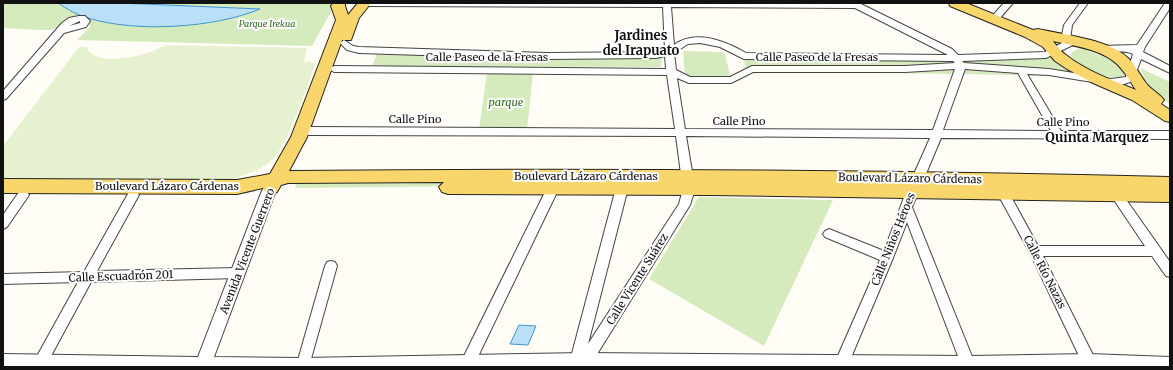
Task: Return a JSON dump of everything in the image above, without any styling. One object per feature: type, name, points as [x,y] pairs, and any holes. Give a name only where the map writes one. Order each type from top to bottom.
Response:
[{"type":"main road","points":[[955,3],[1030,34],[1048,44],[1072,66],[1098,80],[1137,96],[1170,117]]},
{"type":"main road","points":[[964,3],[1036,32],[1096,47],[1120,59],[1127,65],[1144,89],[1156,100],[1170,108]]},
{"type":"main road","points":[[339,6],[362,6]]},
{"type":"main road","name":"Avenida Vicente Guerrero","points":[[304,134],[342,20],[339,6]]},
{"type":"main road","name":"Avenida Vicente Guerrero","points":[[278,185],[304,134],[334,69],[353,17],[362,6]]},
{"type":"main road","points":[[237,187],[267,174],[304,134]]},
{"type":"main road","name":"Boulevard Lázaro Cárdenas","points":[[554,182],[622,188],[688,182]]},
{"type":"main road","name":"Boulevard Lázaro Cárdenas","points":[[3,186],[237,187],[278,185],[688,182],[710,188],[1170,183]]},
{"type":"main road","name":"Boulevard Lázaro Cárdenas","points":[[3,195],[133,196],[278,185]]},
{"type":"main road","name":"Boulevard Lázaro Cárdenas","points":[[999,186],[1116,194],[1170,195]]},
{"type":"street","points":[[667,3],[671,72],[688,182]]},
{"type":"street","points":[[362,6],[667,3],[855,4],[949,51],[958,62]]},
{"type":"street","points":[[997,16],[1009,3]]},
{"type":"street","points":[[1069,41],[1068,25],[1084,3]]},
{"type":"street","points":[[1131,72],[1139,50],[1169,3]]},
{"type":"street","points":[[3,97],[61,31]]},
{"type":"street","name":"Calle Paseo de la Fresas","points":[[344,43],[350,48],[359,50],[539,56],[656,55],[671,52],[686,42],[696,41],[717,42],[744,56],[958,62],[1121,82],[1130,79],[1131,72]]},
{"type":"street","name":"Calle Paseo de la Fresas","points":[[334,69],[655,71],[671,72],[689,80],[730,80],[741,76],[745,71],[752,69],[904,68],[1046,55],[1055,52],[1069,41]]},
{"type":"street","points":[[1096,47],[1110,49],[1128,48],[1139,50],[1170,70]]},
{"type":"street","points":[[737,52],[741,76]]},
{"type":"street","name":"Calle Niños Héroes","points":[[841,364],[887,258],[915,185],[937,134],[958,62]]},
{"type":"street","points":[[1020,69],[1058,134]]},
{"type":"street","name":"Calle Pino","points":[[304,134],[680,133],[1170,135]]},
{"type":"street","points":[[468,363],[554,182]]},
{"type":"street","name":"Calle Vicente Suárez","points":[[581,363],[684,205],[688,182]]},
{"type":"street","name":"Avenida Vicente Guerrero","points":[[202,365],[238,273],[278,185]]},
{"type":"street","name":"Calle Río Nazas","points":[[999,186],[1035,251],[1089,365]]},
{"type":"street","points":[[581,363],[622,188]]},
{"type":"street","points":[[1116,194],[1170,272]]},
{"type":"street","points":[[3,224],[23,195]]},
{"type":"street","points":[[39,365],[133,196]]},
{"type":"street","points":[[907,208],[968,366]]},
{"type":"street","points":[[829,234],[887,258]]},
{"type":"street","points":[[1035,251],[1155,251]]},
{"type":"street","points":[[302,366],[331,266]]},
{"type":"street","name":"Calle Escuadrón 201","points":[[3,279],[238,273]]},
{"type":"street","points":[[3,362],[39,365],[302,366],[468,363],[711,365],[841,364],[968,366],[1170,365]]},
{"type":"green space","name":"Parque Irekua","points":[[3,3],[336,3],[312,46],[77,40],[90,27],[88,20],[77,17],[73,18],[59,27],[50,30],[3,28]]},
{"type":"green space","points":[[167,45],[307,48],[304,62],[308,61],[314,63],[315,66],[283,145],[270,162],[255,171],[228,181],[3,179],[3,146],[79,47],[86,47],[91,53],[98,57],[117,59],[137,56]]},
{"type":"green space","points":[[1080,48],[1110,59],[1123,71],[1124,76],[1111,77],[1088,69],[1071,56],[1072,52]]},
{"type":"green space","points":[[683,51],[722,52],[725,54],[730,75],[708,78],[685,76]]},
{"type":"green space","points":[[377,54],[662,57],[661,67],[372,66]]},
{"type":"green space","points":[[744,56],[1055,58],[1084,76],[745,71]]},
{"type":"green space","points":[[1140,68],[1170,82],[1170,104],[1152,89]]},
{"type":"green space","name":"parque","points":[[533,73],[527,130],[479,129],[487,74]]},
{"type":"green space","points":[[297,180],[683,184],[295,188]]},
{"type":"green space","points":[[699,197],[833,200],[764,346],[649,279]]},
{"type":"water","points":[[58,3],[119,3],[260,9],[220,21],[151,27],[107,23],[72,12]]},
{"type":"water","points":[[519,325],[536,326],[528,345],[510,344]]},
{"type":"district","name":"Jardines del Irapuato","points":[[641,42]]},
{"type":"district","name":"Quinta Marquez","points":[[1097,137]]}]
